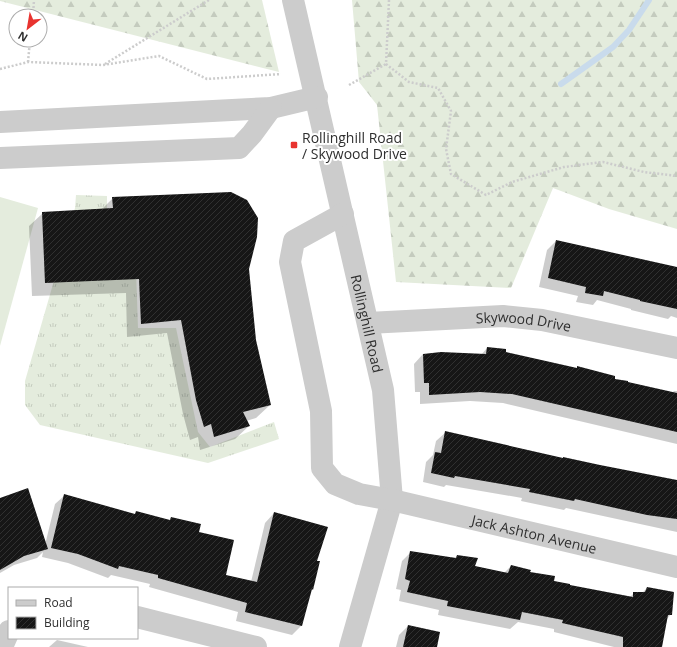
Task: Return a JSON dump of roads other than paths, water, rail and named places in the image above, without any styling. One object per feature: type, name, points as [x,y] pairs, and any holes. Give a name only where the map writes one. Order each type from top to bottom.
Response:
[{"type":"street","name":"Rollinghill Road","points":[[293,0],[317,97],[383,390],[392,500],[350,647]]},
{"type":"street","points":[[0,122],[271,108],[317,97]]},
{"type":"street","points":[[0,158],[239,148],[252,134],[271,108]]},
{"type":"street","name":"Jack Ashton Avenue","points":[[343,214],[294,241],[290,262],[321,411],[322,468],[335,484],[359,494],[392,500],[677,568]]},
{"type":"street","name":"Skywood Drive","points":[[368,323],[503,316],[542,320],[677,348]]},
{"type":"street","points":[[138,617],[256,647]]},
{"type":"street","points":[[2,647],[8,633]]},
{"type":"waterway","points":[[561,84],[613,47],[629,30],[649,0]]},
{"type":"place","name":"Rollinghill Road / Skywood Drive","points":[[294,145]]}]
